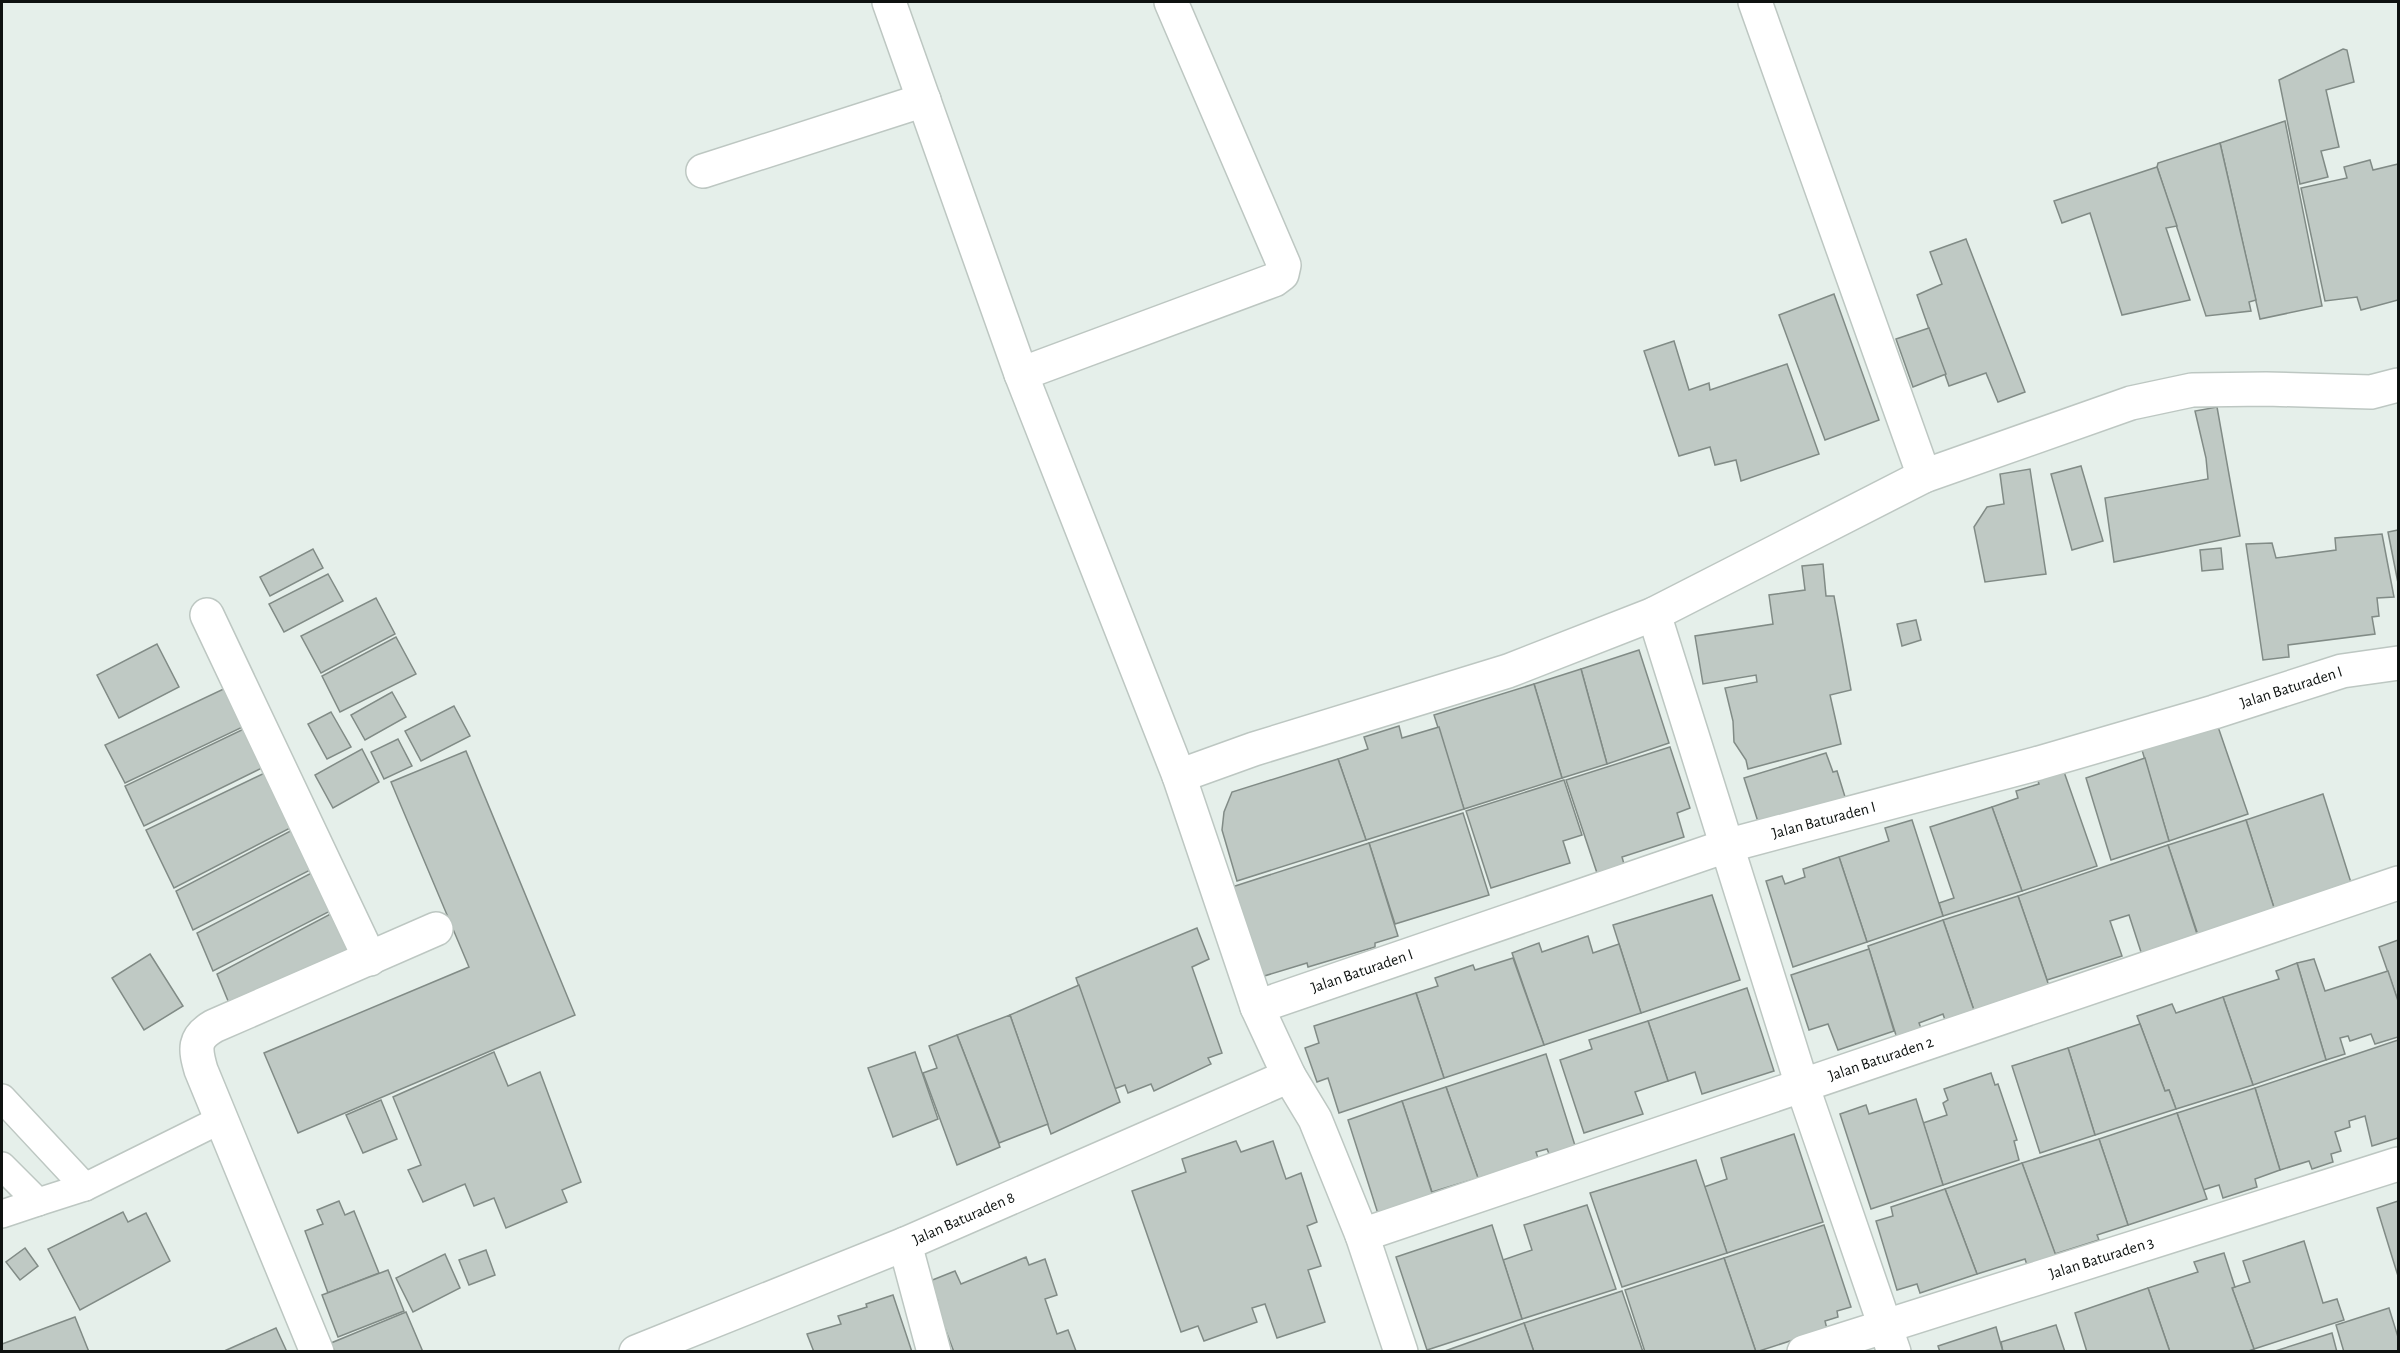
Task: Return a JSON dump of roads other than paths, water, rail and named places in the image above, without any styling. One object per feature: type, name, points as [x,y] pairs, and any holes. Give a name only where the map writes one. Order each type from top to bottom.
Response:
[{"type":"street","points":[[889,2],[1021,374],[1179,776],[1257,1007],[1289,1076],[1315,1119],[1362,1235],[1401,1352]]},
{"type":"street","points":[[1021,374],[1274,280],[1282,274],[1284,264],[1171,2]]},
{"type":"street","points":[[1755,2],[1924,476]]},
{"type":"street","points":[[703,171],[924,100]]},
{"type":"street","points":[[1179,776],[1254,749],[1508,671],[1654,614],[1924,476],[2131,403],[2192,390],[2266,389],[2371,392],[2398,385]]},
{"type":"street","points":[[1654,614],[1802,1085],[1890,1339]]},
{"type":"street","points":[[207,615],[370,958]]},
{"type":"street","name":"Jalan Baturaden I","points":[[1257,1007],[1726,846],[2039,763],[2214,712],[2342,671],[2398,663]]},
{"type":"street","name":"Jalan Baturaden 2","points":[[1362,1235],[2398,883]]},
{"type":"street","points":[[317,1352],[196,1052],[203,1032],[436,928]]},
{"type":"street","name":"Jalan Baturaden 8","points":[[636,1352],[905,1244],[1289,1076]]},
{"type":"street","name":"Jalan Baturaden 3","points":[[1804,1352],[1890,1339],[2398,1164]]},
{"type":"street","points":[[905,1244],[934,1352]]},
{"type":"lane","points":[[2,1098],[85,1187]]},
{"type":"lane","points":[[2,1214],[85,1187],[222,1119]]},
{"type":"lane","points":[[2,1166],[38,1202]]}]
